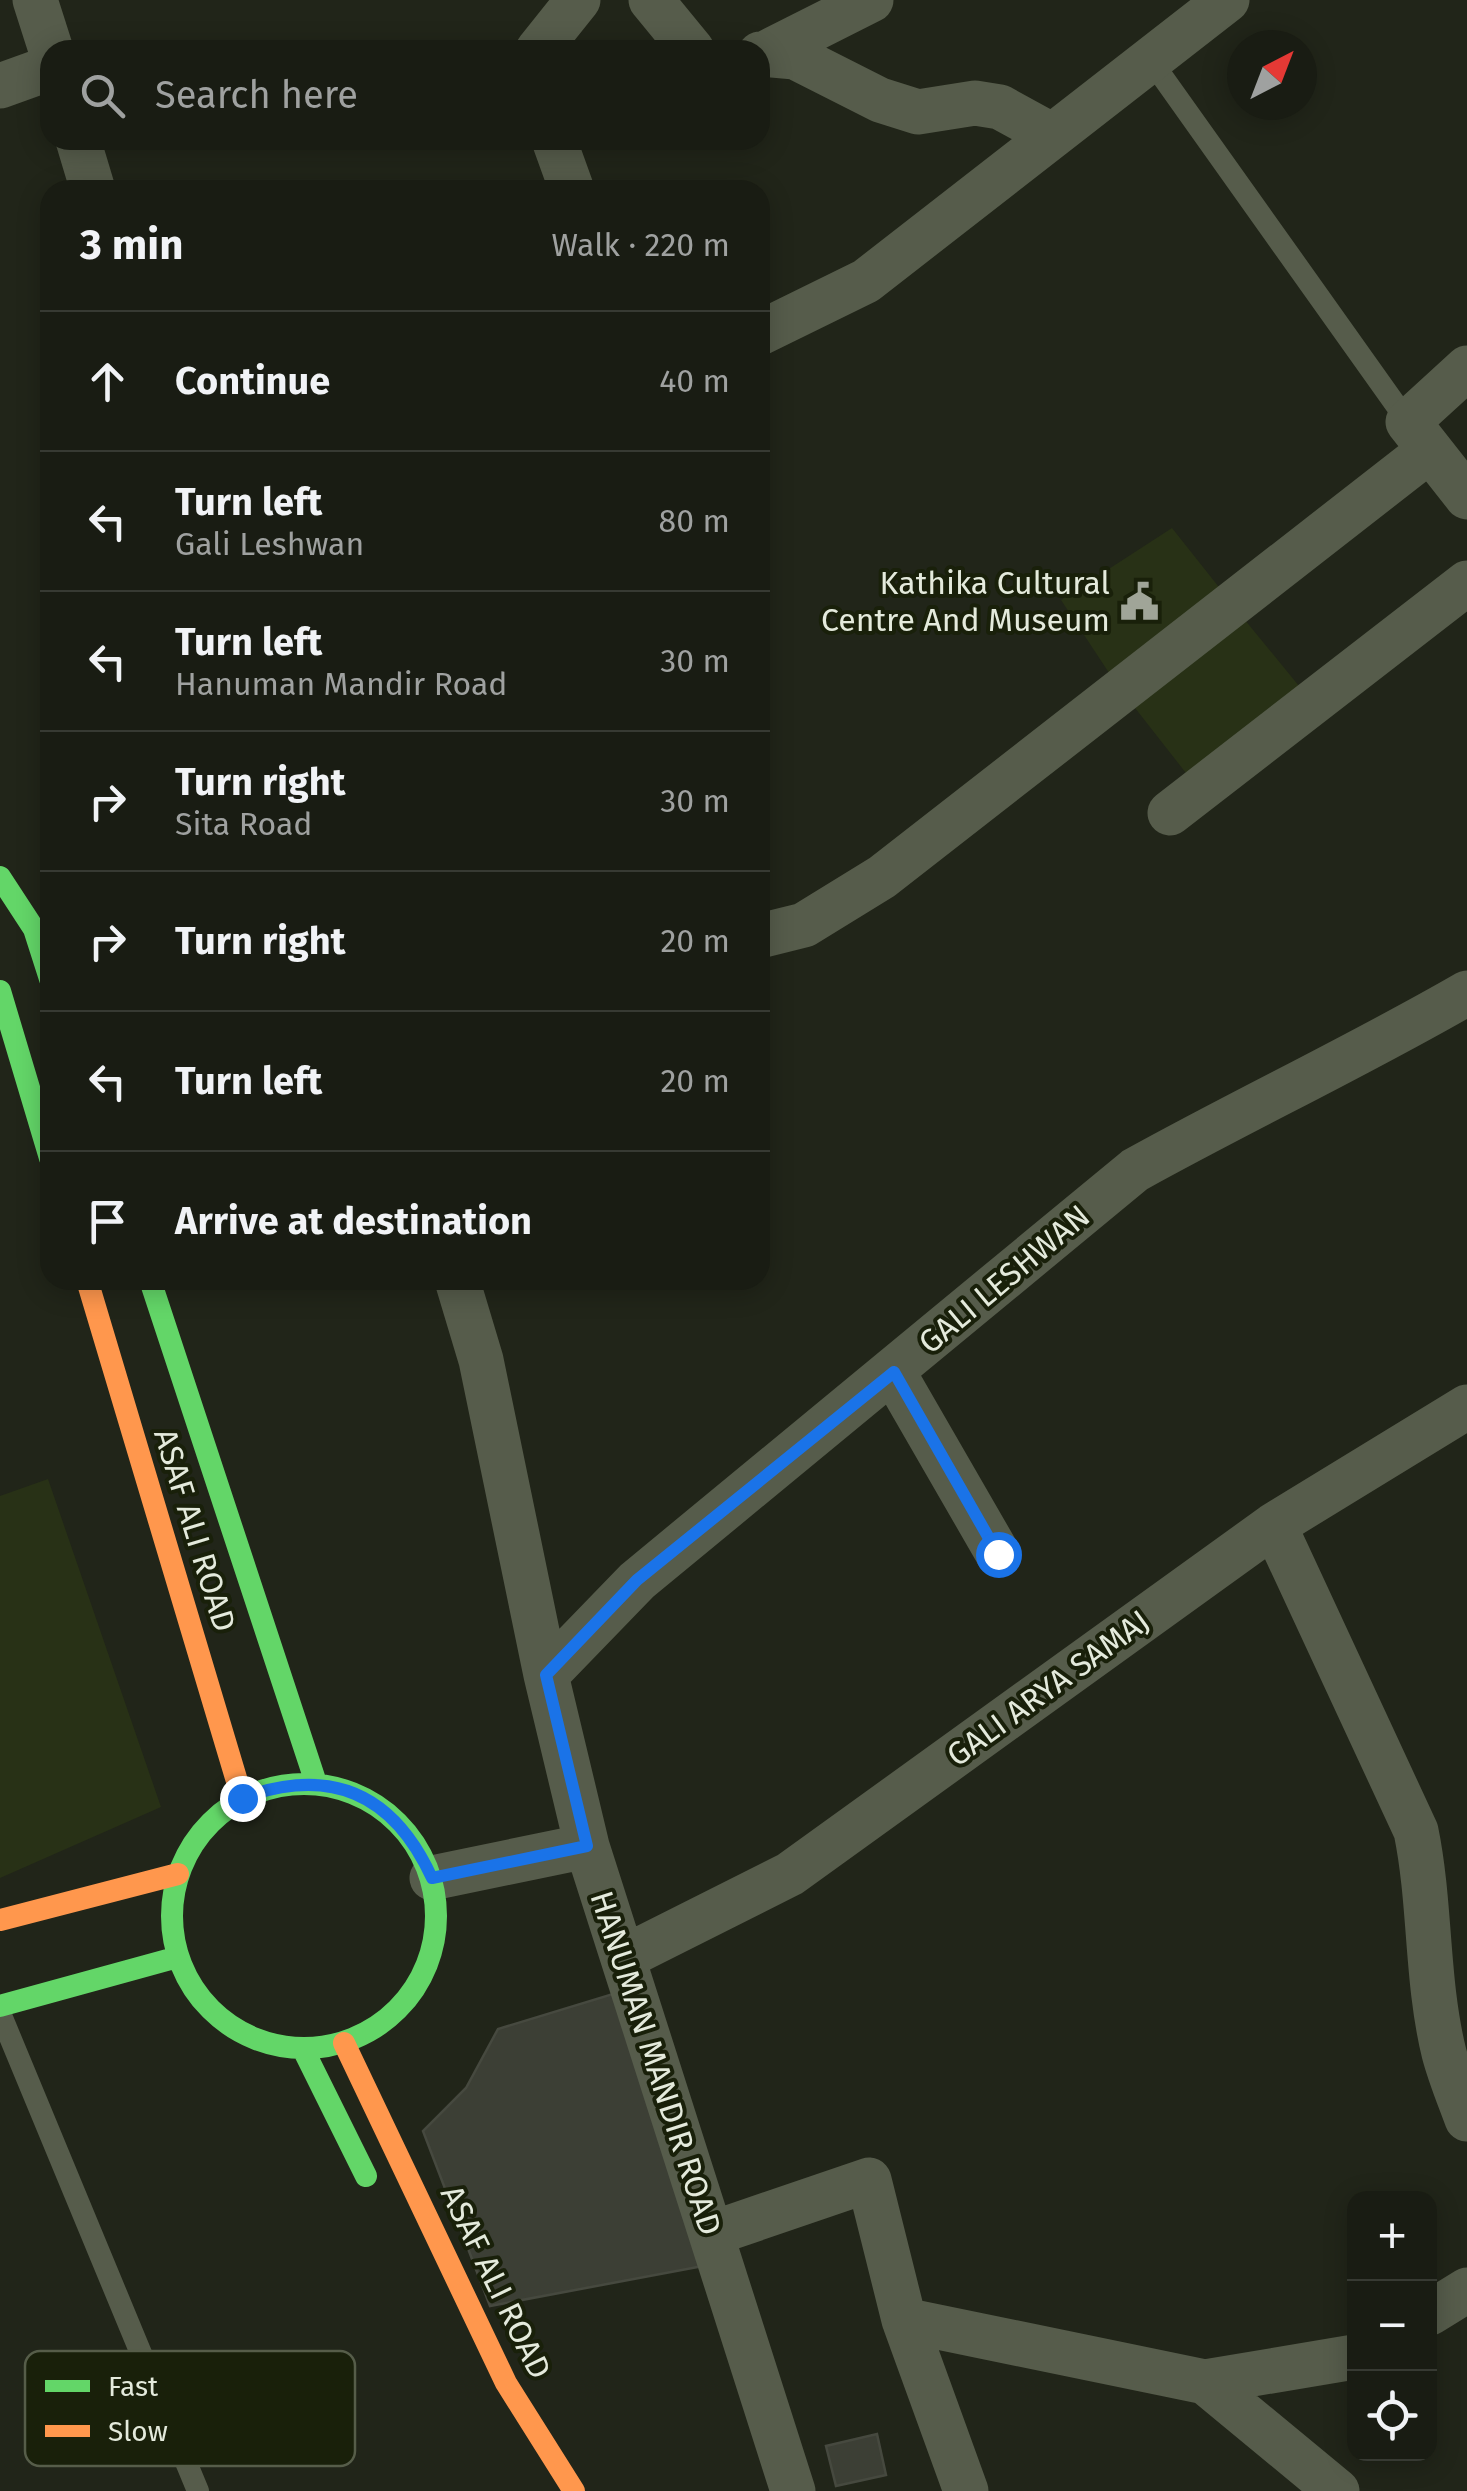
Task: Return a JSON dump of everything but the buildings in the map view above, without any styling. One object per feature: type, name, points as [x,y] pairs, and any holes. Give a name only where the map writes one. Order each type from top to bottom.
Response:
[{"type":"main road","points":[[0,877],[34,929],[40,947]]},
{"type":"main road","points":[[0,991],[40,1125]]},
{"type":"main road","name":"ASAF ALI ROAD","points":[[89,1290],[242,1798]]},
{"type":"main road","name":"ASAF ALI ROAD","points":[[153,1290],[316,1783]]},
{"type":"main road","points":[[316,1783],[354,1792],[388,1812],[415,1842],[432,1878],[437,1919],[430,1959],[410,1996],[391,2015],[344,2043],[303,2049],[263,2042],[226,2022],[197,1994],[178,1957],[171,1920],[178,1874],[189,1849],[212,1820],[242,1798],[276,1786],[316,1783]]},
{"type":"main road","points":[[0,1920],[178,1874]]},
{"type":"main road","points":[[0,2010],[178,1957]]},
{"type":"main road","name":"ASAF ALI ROAD","points":[[344,2043],[506,2383],[574,2491]]},
{"type":"main road","points":[[303,2049],[373,2189]]},
{"type":"street","points":[[36,0],[47,40]]},
{"type":"street","points":[[546,40],[578,0]]},
{"type":"street","points":[[651,0],[684,40]]},
{"type":"street","points":[[770,50],[871,0]]},
{"type":"street","points":[[770,328],[866,281],[1049,134],[1152,62],[1227,0]]},
{"type":"street","points":[[770,54],[795,58],[880,100],[918,112],[975,103],[1000,106],[1049,134]]},
{"type":"street","points":[[0,86],[40,72]]},
{"type":"street","points":[[81,150],[90,180]]},
{"type":"street","points":[[558,150],[568,180]]},
{"type":"street","points":[[770,934],[804,925],[882,876],[1419,436],[1467,368]]},
{"type":"street","points":[[1419,436],[1467,497]]},
{"type":"street","points":[[1170,813],[1467,583]]},
{"type":"street","name":"GALI LESHWAN","points":[[546,1675],[637,1580],[1135,1170],[1226,1120],[1344,1064],[1467,994]]},
{"type":"street","name":"HANUMAN MANDIR ROAD","points":[[460,1290],[481,1360],[546,1675],[587,1846],[793,2491]]},
{"type":"street","points":[[894,1372],[998,1554]]},
{"type":"street","name":"GALI ARYA SAMAJ","points":[[623,1958],[790,1874],[1274,1525],[1467,1407]]},
{"type":"street","points":[[1274,1525],[1416,1831],[1427,1885],[1426,1926],[1444,2054],[1467,2119]]},
{"type":"street","points":[[432,1878],[587,1846]]},
{"type":"street","points":[[711,2234],[869,2180],[904,2320],[966,2491]]},
{"type":"street","points":[[1437,2309],[1467,2290]]},
{"type":"street","points":[[904,2320],[1205,2382],[1347,2358]]},
{"type":"street","points":[[1205,2382],[1337,2491]]},
{"type":"lane","points":[[1152,62],[1419,436]]},
{"type":"lane","points":[[0,2010],[140,2351]]},
{"type":"lane","points":[[188,2466],[198,2491]]},
{"type":"shaded area","points":[[1172,528],[1226,596],[1117,685],[1061,600]]},
{"type":"shaded area","points":[[1240,614],[1308,697],[1193,782],[1128,699]]},
{"type":"shaded area","points":[[48,1479],[161,1807],[0,1878],[0,1496]]},
{"type":"traffic: fast","points":[[0,877],[34,929],[40,948]]},
{"type":"traffic: fast","points":[[0,991],[40,1125]]},
{"type":"traffic: fast","points":[[153,1290],[316,1783]]},
{"type":"traffic: fast","points":[[304,1784],[330,1786],[355,1794],[397,1823],[426,1865],[434,1890],[436,1916],[434,1942],[426,1967],[397,2009],[355,2038],[330,2046],[304,2048],[278,2046],[253,2038],[211,2009],[182,1967],[174,1942],[172,1916],[174,1890],[182,1865],[211,1823],[253,1794],[278,1786],[304,1784]]},
{"type":"traffic: fast","points":[[0,2006],[178,1957]]},
{"type":"traffic: fast","points":[[303,2049],[366,2176]]},
{"type":"traffic: slow","points":[[90,1290],[242,1798]]},
{"type":"traffic: slow","points":[[0,1920],[178,1874]]},
{"type":"traffic: slow","points":[[344,2043],[506,2383],[574,2491]]},
{"type":"place","name":"Kathika Cultural Centre And Museum","points":[[1140,601]]},
{"type":"route","points":[[242,1798],[276,1786],[316,1783],[354,1792],[388,1812],[415,1842],[432,1878],[587,1846],[546,1675],[637,1580],[894,1372],[998,1554]]}]
